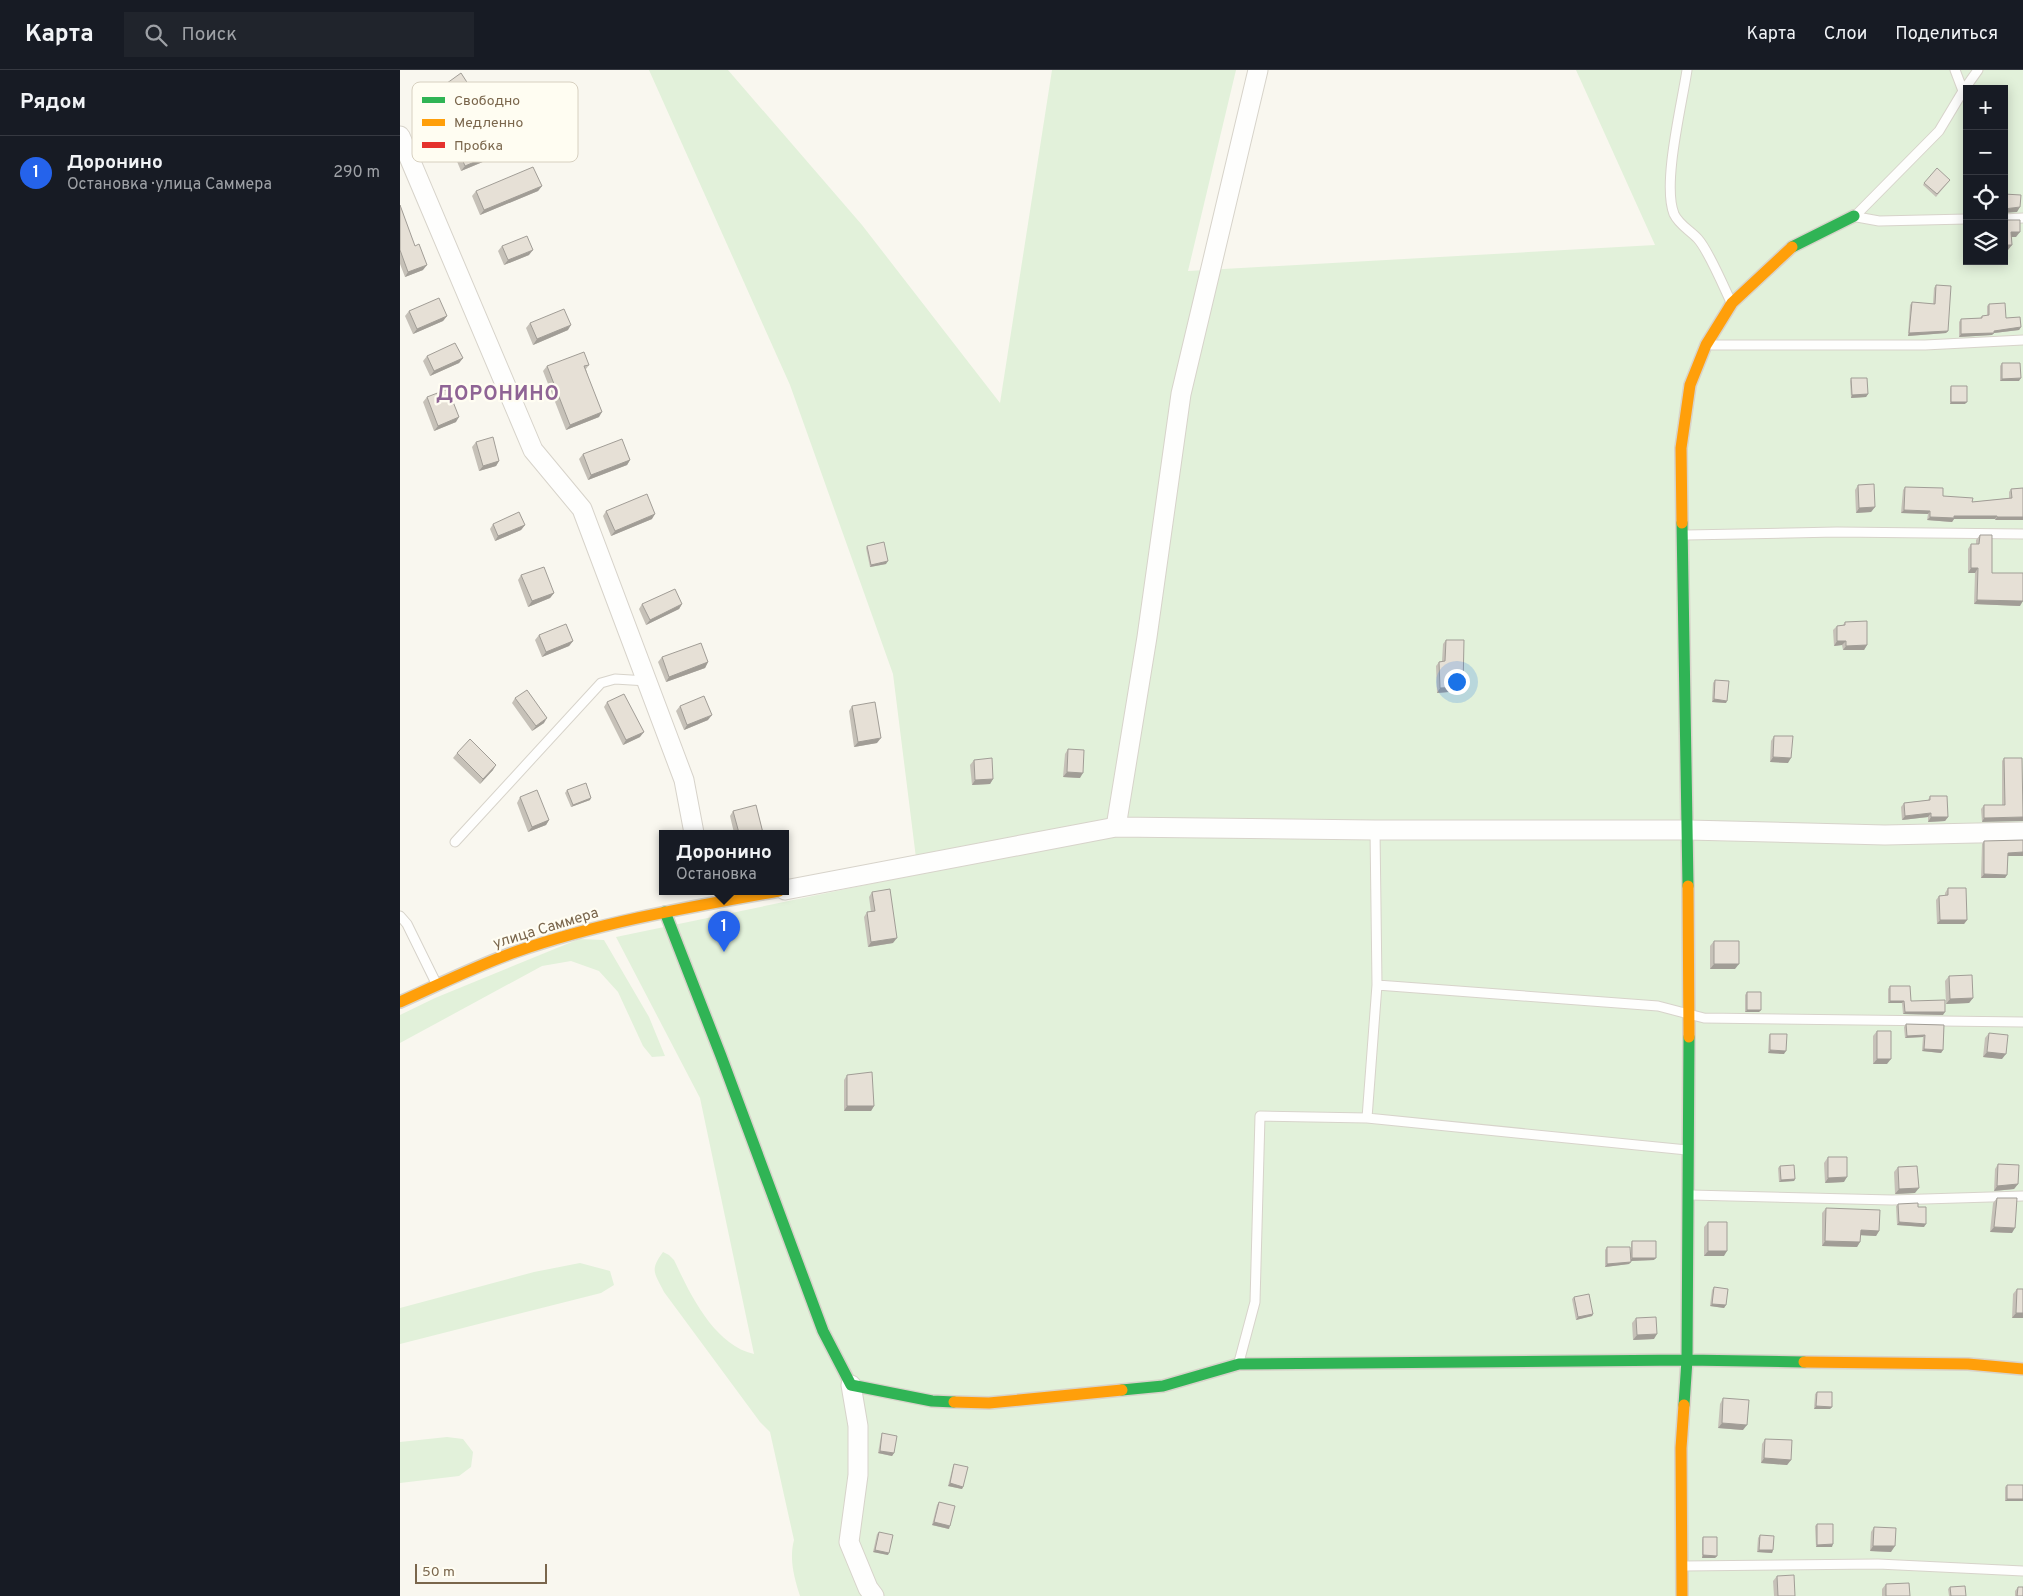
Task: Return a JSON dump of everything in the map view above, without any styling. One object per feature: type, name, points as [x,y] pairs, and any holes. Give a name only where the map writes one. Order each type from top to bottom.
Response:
[{"type":"street","points":[[1116,827],[1147,637],[1181,394],[1258,70]]},
{"type":"street","points":[[400,136],[533,450],[582,508],[684,780],[693,830]]},
{"type":"street","points":[[1682,1596],[1681,1448],[1687,1360],[1690,1150],[1688,830],[1681,448],[1690,385],[1706,344],[1732,303],[1790,248],[1854,216]]},
{"type":"street","points":[[789,889],[1116,827],[1375,830],[1688,830],[1885,835],[2023,832]]},
{"type":"street","name":"улица Саммера","points":[[400,1002],[477,967],[532,946],[590,929],[665,912],[706,898],[737,895]]},
{"type":"street","points":[[665,912],[725,1065],[823,1331],[851,1384],[858,1426],[858,1474],[850,1542],[868,1588],[874,1596]]},
{"type":"street","points":[[851,1384],[932,1400],[989,1403],[1164,1386],[1238,1364],[1687,1360],[1968,1364],[2023,1368]]},
{"type":"lane","points":[[1687,70],[1671,173],[1670,196],[1675,215],[1685,228],[1699,240],[1732,303]]},
{"type":"lane","points":[[1954,70],[1962,90]]},
{"type":"lane","points":[[1854,216],[1940,131],[1962,90],[1978,70]]},
{"type":"lane","points":[[1854,216],[1879,221],[1963,219]]},
{"type":"lane","points":[[2008,219],[2023,218]]},
{"type":"lane","points":[[1706,344],[1925,345],[2023,340]]},
{"type":"lane","points":[[1683,535],[1837,532],[2023,534]]},
{"type":"lane","points":[[455,842],[601,683],[615,679],[647,681]]},
{"type":"lane","points":[[1367,1118],[1377,985],[1375,830]]},
{"type":"lane","points":[[400,916],[406,924],[437,986]]},
{"type":"lane","points":[[1377,985],[1658,1006],[1704,1018],[2023,1022]]},
{"type":"lane","points":[[1238,1364],[1255,1302],[1260,1116],[1367,1118],[1690,1150]]},
{"type":"lane","points":[[1688,1195],[1892,1200],[2023,1196]]},
{"type":"lane","points":[[1682,1566],[1878,1564],[2023,1571]]},
{"type":"green space","points":[[649,70],[728,70],[862,225],[1000,403],[1052,70],[1236,70],[1188,271],[1655,245],[1576,70],[2023,70],[2023,1596],[800,1596],[792,1561],[794,1540],[770,1432],[760,1422],[664,1292],[656,1276],[656,1264],[663,1252],[674,1260],[696,1302],[715,1329],[740,1349],[754,1354],[700,1098],[616,937],[918,874],[893,674],[790,385]]},
{"type":"green space","points":[[579,939],[604,940],[649,1017],[665,1056],[652,1057],[643,1046],[618,992],[599,971],[571,961],[542,966],[400,1043],[400,1015],[435,998]]},
{"type":"green space","points":[[580,1263],[610,1271],[614,1285],[601,1293],[400,1344],[400,1308],[534,1272]]},
{"type":"green space","points":[[447,1437],[463,1439],[473,1452],[471,1467],[459,1476],[400,1483],[400,1442]]},
{"type":"building","points":[[461,73],[467,82],[449,82]]},
{"type":"building","points":[[463,162],[474,162],[465,166]]},
{"type":"building","points":[[533,167],[542,186],[484,210],[476,191]]},
{"type":"building","points":[[1937,168],[1950,180],[1937,194],[1924,183]]},
{"type":"building","points":[[2008,194],[2021,195],[2020,207],[2008,208]]},
{"type":"building","points":[[400,205],[415,246],[419,244],[427,265],[408,272],[400,250]]},
{"type":"building","points":[[2008,220],[2020,220],[2020,232],[2011,232],[2012,245],[2008,245]]},
{"type":"building","points":[[527,236],[533,250],[508,260],[502,246]]},
{"type":"building","points":[[1936,285],[1951,286],[1948,331],[1909,333],[1912,302],[1935,304]]},
{"type":"building","points":[[439,298],[447,316],[417,329],[409,311]]},
{"type":"building","points":[[2005,303],[2006,318],[2020,317],[2021,327],[1994,331],[1994,333],[1961,334],[1961,319],[1982,318],[1982,316],[1989,315],[1989,304]]},
{"type":"building","points":[[564,309],[571,325],[537,339],[530,323]]},
{"type":"building","points":[[455,343],[463,358],[434,371],[427,356]]},
{"type":"building","points":[[584,352],[589,365],[584,366],[602,412],[570,425],[547,366]]},
{"type":"building","points":[[2002,363],[2020,363],[2021,378],[2002,379]]},
{"type":"building","points":[[1851,378],[1867,378],[1868,394],[1852,395]]},
{"type":"building","points":[[1951,386],[1967,386],[1967,402],[1951,402]]},
{"type":"building","points":[[448,389],[459,417],[438,426],[427,397]]},
{"type":"building","points":[[493,437],[499,461],[483,466],[476,442]]},
{"type":"building","points":[[622,439],[630,460],[591,475],[583,454]]},
{"type":"building","points":[[1874,484],[1875,507],[1859,508],[1858,485]]},
{"type":"building","points":[[1905,487],[1943,488],[1943,496],[1973,498],[1972,502],[2012,498],[2011,489],[2023,488],[2023,517],[1930,517],[1930,511],[1904,510]]},
{"type":"building","points":[[647,494],[655,514],[615,531],[606,511]]},
{"type":"building","points":[[519,512],[525,525],[498,536],[493,524]]},
{"type":"building","points":[[1980,535],[1992,535],[1992,573],[2023,573],[2023,601],[1977,600],[1978,568],[1971,568],[1971,544],[1979,544]]},
{"type":"building","points":[[884,542],[888,561],[871,565],[867,546]]},
{"type":"building","points":[[544,567],[554,593],[532,601],[521,575]]},
{"type":"building","points":[[675,589],[682,604],[650,620],[642,604]]},
{"type":"building","points":[[1867,621],[1867,645],[1846,646],[1846,641],[1837,641],[1837,626],[1845,625],[1845,622]]},
{"type":"building","points":[[566,624],[573,641],[546,652],[539,635]]},
{"type":"building","points":[[1446,640],[1464,640],[1463,687],[1440,688],[1439,662],[1445,661]]},
{"type":"building","points":[[701,643],[708,662],[669,677],[662,657]]},
{"type":"building","points":[[1715,680],[1729,681],[1727,701],[1714,699]]},
{"type":"building","points":[[527,690],[547,718],[536,726],[515,698]]},
{"type":"building","points":[[624,694],[644,732],[626,740],[607,702]]},
{"type":"building","points":[[704,696],[712,715],[687,725],[680,706]]},
{"type":"building","points":[[875,702],[881,738],[858,742],[852,706]]},
{"type":"building","points":[[1774,736],[1793,736],[1791,758],[1773,757]]},
{"type":"building","points":[[470,739],[496,765],[483,779],[457,753]]},
{"type":"building","points":[[1068,749],[1084,750],[1083,773],[1067,772]]},
{"type":"building","points":[[992,758],[993,779],[975,780],[974,760]]},
{"type":"building","points":[[2004,758],[2022,758],[2023,817],[1984,818],[1984,805],[2005,805]]},
{"type":"building","points":[[586,783],[591,798],[573,805],[567,790]]},
{"type":"building","points":[[537,790],[549,820],[532,827],[520,797]]},
{"type":"building","points":[[1930,796],[1947,796],[1948,817],[1931,817],[1931,813],[1905,816],[1904,803],[1930,800]]},
{"type":"building","points":[[756,805],[762,830],[738,830],[733,811]]},
{"type":"building","points":[[2023,840],[2023,852],[2008,853],[2007,875],[1984,874],[1984,841]]},
{"type":"building","points":[[1948,888],[1966,888],[1967,920],[1940,920],[1939,896],[1948,895]]},
{"type":"building","points":[[890,889],[897,938],[871,942],[867,912],[875,911],[872,892]]},
{"type":"building","points":[[1714,941],[1739,941],[1739,964],[1714,964]]},
{"type":"building","points":[[1972,975],[1973,998],[1950,999],[1949,976]]},
{"type":"building","points":[[1890,986],[1910,986],[1911,1001],[1945,1000],[1945,1012],[1905,1012],[1904,1001],[1890,1001]]},
{"type":"building","points":[[1747,992],[1761,992],[1761,1010],[1747,1010]]},
{"type":"building","points":[[1906,1024],[1944,1025],[1943,1050],[1924,1049],[1925,1035],[1907,1036]]},
{"type":"building","points":[[1877,1031],[1891,1031],[1891,1059],[1877,1059]]},
{"type":"building","points":[[1989,1033],[2008,1035],[2006,1054],[1987,1052]]},
{"type":"building","points":[[1770,1034],[1787,1034],[1786,1051],[1770,1050]]},
{"type":"building","points":[[872,1072],[874,1106],[847,1106],[847,1075]]},
{"type":"building","points":[[1828,1157],[1847,1157],[1847,1177],[1828,1178]]},
{"type":"building","points":[[1998,1164],[2019,1165],[2018,1184],[1997,1186]]},
{"type":"building","points":[[1794,1165],[1795,1179],[1781,1180],[1780,1166]]},
{"type":"building","points":[[1917,1166],[1919,1188],[1899,1189],[1898,1167]]},
{"type":"building","points":[[1997,1198],[2017,1198],[2015,1228],[1994,1227]]},
{"type":"building","points":[[1918,1203],[1918,1207],[1926,1207],[1926,1224],[1899,1222],[1898,1204]]},
{"type":"building","points":[[1826,1208],[1880,1210],[1879,1231],[1861,1230],[1860,1242],[1825,1241]]},
{"type":"building","points":[[1708,1222],[1727,1222],[1727,1251],[1708,1251]]},
{"type":"building","points":[[1632,1241],[1656,1241],[1656,1258],[1632,1258]]},
{"type":"building","points":[[1607,1247],[1630,1247],[1631,1262],[1607,1264]]},
{"type":"building","points":[[1714,1287],[1728,1289],[1726,1305],[1712,1304]]},
{"type":"building","points":[[2017,1289],[2023,1289],[2023,1313],[2016,1313]]},
{"type":"building","points":[[1589,1294],[1593,1314],[1578,1317],[1574,1297]]},
{"type":"building","points":[[1656,1317],[1657,1334],[1637,1335],[1636,1318]]},
{"type":"building","points":[[1817,1392],[1832,1392],[1832,1407],[1816,1406]]},
{"type":"building","points":[[1723,1398],[1749,1400],[1747,1425],[1722,1423]]},
{"type":"building","points":[[882,1433],[897,1436],[894,1453],[880,1451]]},
{"type":"building","points":[[1765,1439],[1792,1440],[1791,1460],[1764,1458]]},
{"type":"building","points":[[954,1464],[968,1467],[963,1487],[950,1483]]},
{"type":"building","points":[[2007,1485],[2023,1485],[2023,1499],[2007,1499]]},
{"type":"building","points":[[939,1502],[955,1506],[950,1526],[934,1522]]},
{"type":"building","points":[[1817,1524],[1833,1524],[1833,1544],[1817,1545]]},
{"type":"building","points":[[1874,1527],[1896,1528],[1895,1546],[1873,1546]]},
{"type":"building","points":[[879,1532],[893,1535],[889,1553],[875,1550]]},
{"type":"building","points":[[1760,1535],[1774,1536],[1773,1550],[1759,1550]]},
{"type":"building","points":[[1703,1537],[1717,1537],[1717,1556],[1703,1555]]},
{"type":"building","points":[[1794,1575],[1795,1596],[1778,1596],[1777,1576]]},
{"type":"building","points":[[1909,1583],[1910,1596],[1886,1596],[1886,1584]]},
{"type":"building","points":[[1965,1586],[1966,1596],[1951,1596],[1950,1587]]},
{"type":"building","points":[[2018,1587],[2023,1587],[2023,1596],[2017,1596]]},
{"type":"traffic: fast","points":[[1792,247],[1854,216]]},
{"type":"traffic: fast","points":[[1682,523],[1688,886]]},
{"type":"traffic: fast","points":[[665,912],[721,1056],[823,1331],[851,1385],[932,1401],[954,1402]]},
{"type":"traffic: fast","points":[[1684,1405],[1687,1360],[1689,1037]]},
{"type":"traffic: fast","points":[[1122,1390],[1163,1386],[1239,1364],[1687,1360],[1804,1362]]},
{"type":"traffic: slow","points":[[1682,523],[1681,448],[1690,385],[1706,345],[1732,303],[1792,247]]},
{"type":"traffic: slow","points":[[1688,886],[1689,1037]]},
{"type":"traffic: slow","points":[[400,1002],[486,963],[547,941],[646,916],[757,895]]},
{"type":"traffic: slow","points":[[1804,1362],[1968,1364],[2023,1369]]},
{"type":"traffic: slow","points":[[954,1402],[989,1403],[1122,1390]]},
{"type":"traffic: slow","points":[[1682,1596],[1681,1448],[1684,1405]]},
{"type":"place","name":"Доронино","points":[[724,952]]},
{"type":"district","name":"ДОРОНИНО","points":[[498,395]]}]
